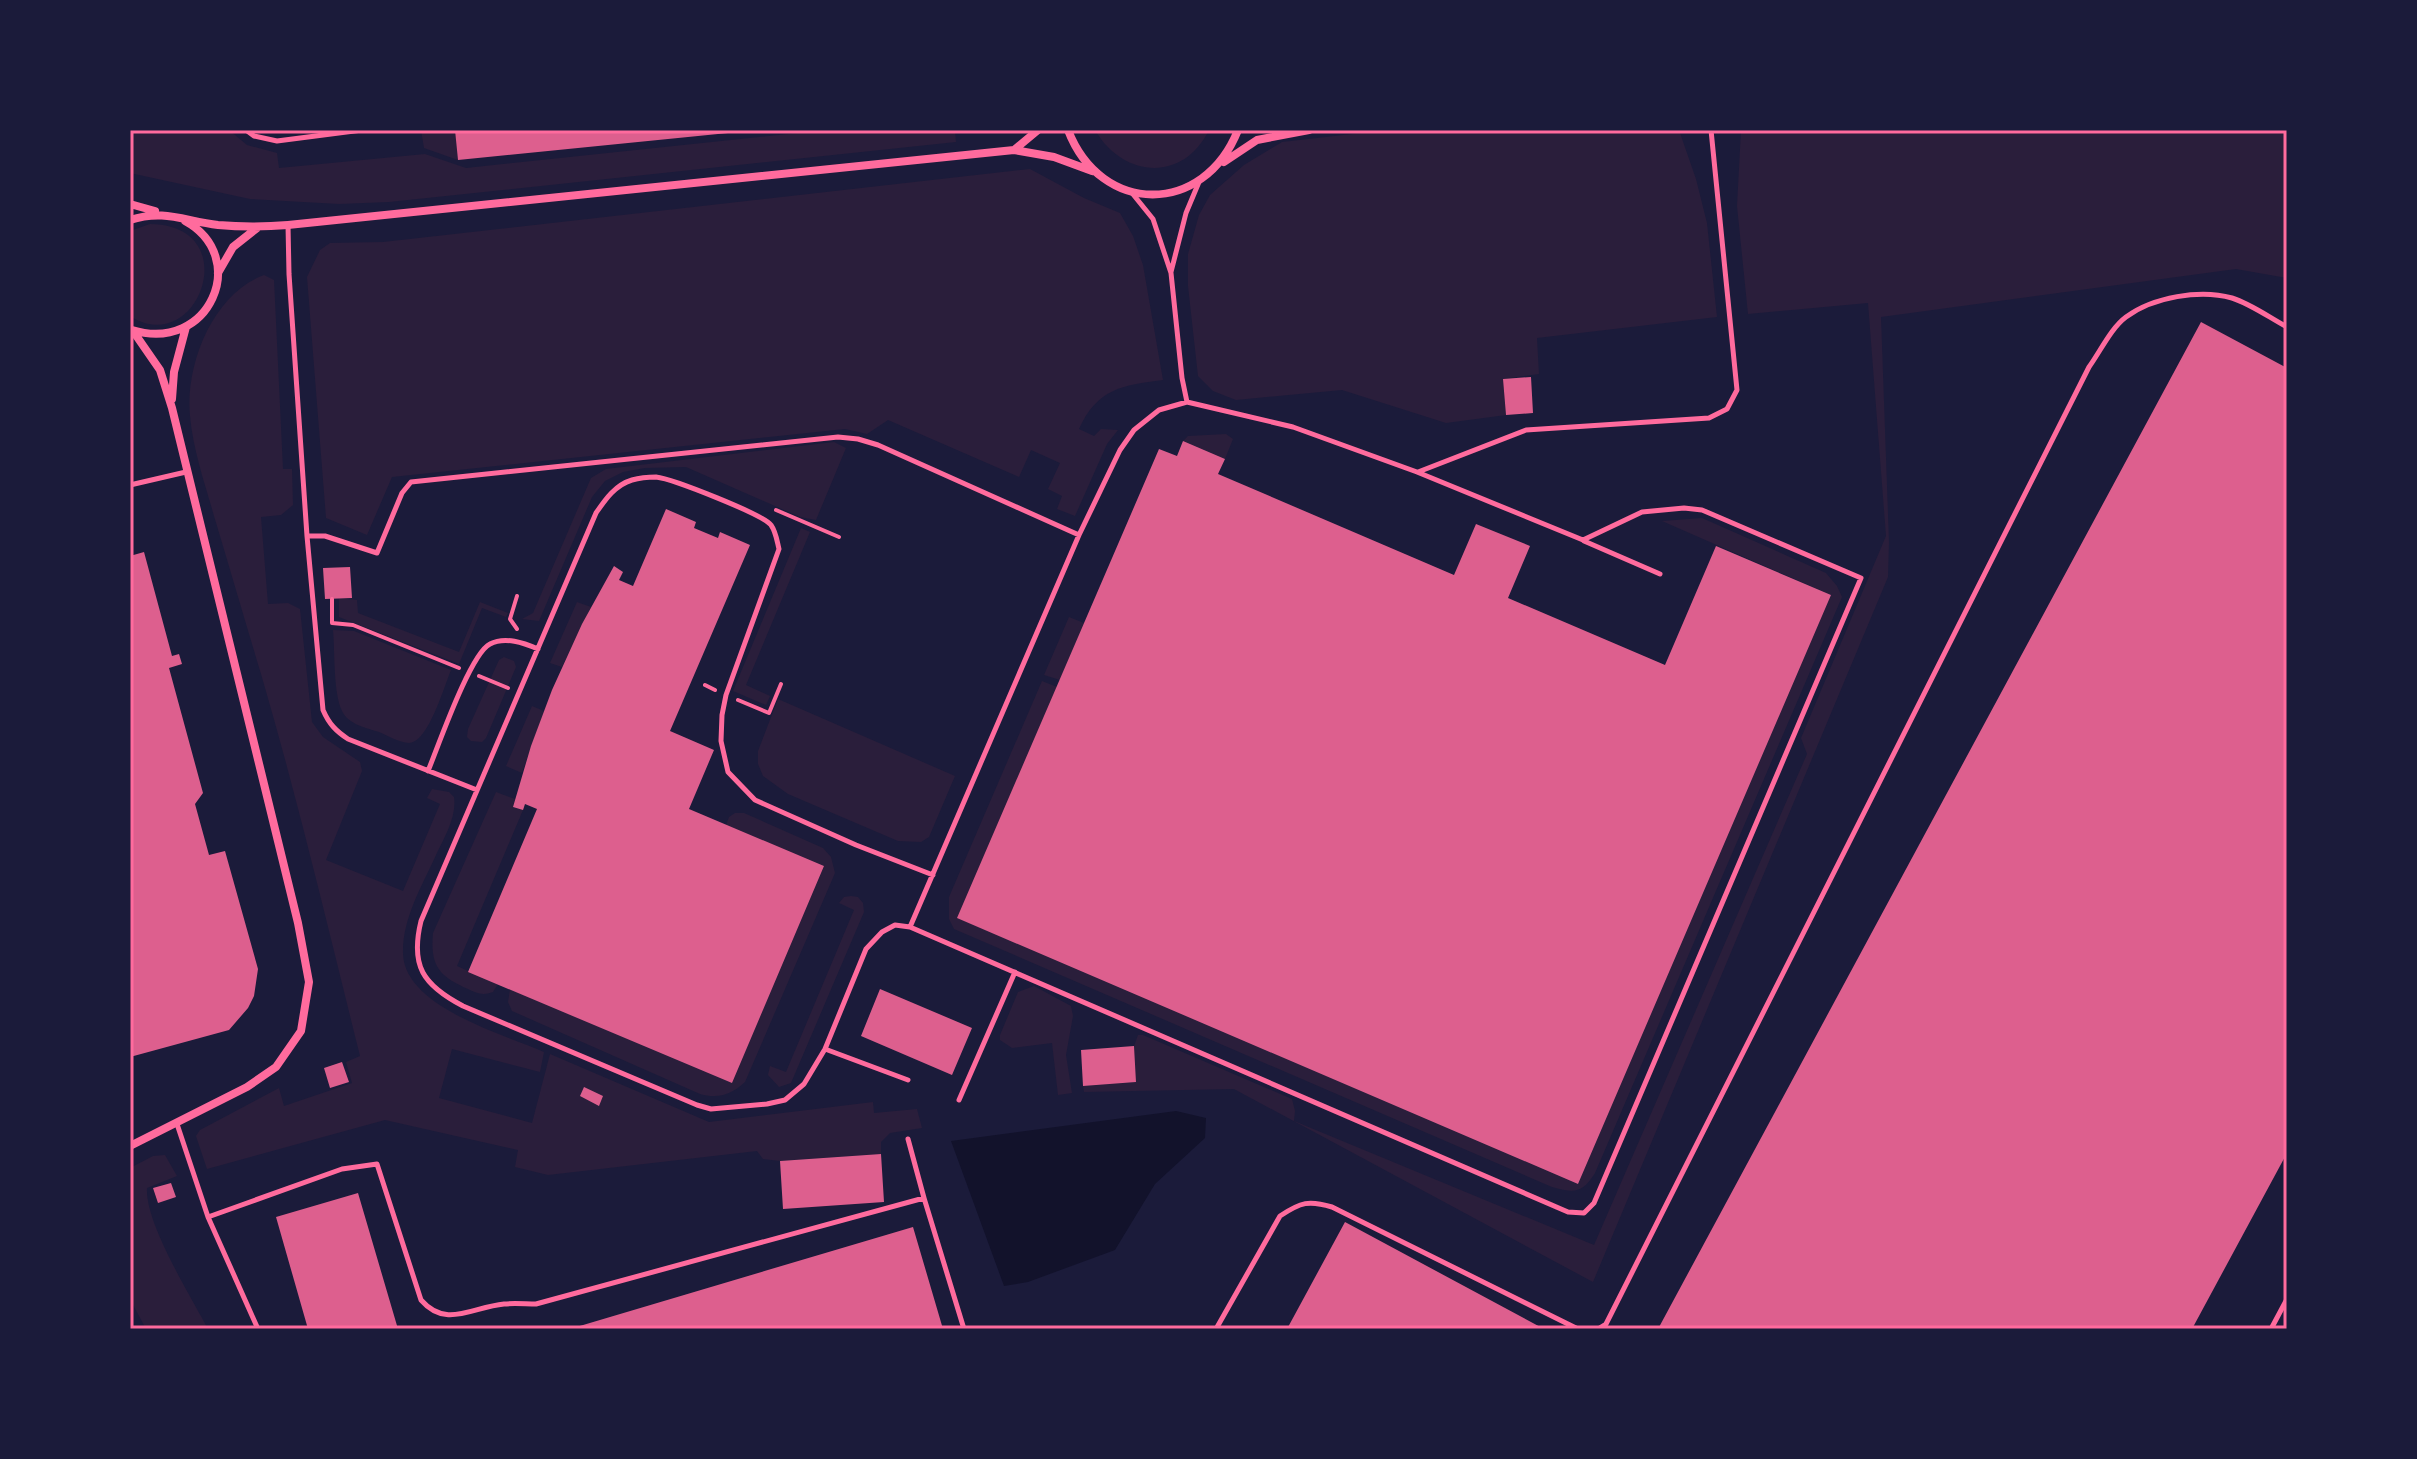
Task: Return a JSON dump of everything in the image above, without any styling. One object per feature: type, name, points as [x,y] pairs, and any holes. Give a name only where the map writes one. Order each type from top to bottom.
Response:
[{"type":"street","points":[[1014,150],[1038,130]]},
{"type":"street","points":[[1068,130],[1077,153],[1092,171],[1110,184],[1132,193],[1155,195],[1178,191],[1199,182],[1257,140],[1284,131],[1309,130]]},
{"type":"street","points":[[1217,167],[1230,149],[1238,130]]},
{"type":"street","points":[[130,204],[215,224],[258,227],[1014,150],[1054,157],[1092,171]]},
{"type":"street","points":[[130,220],[147,214],[167,214]]},
{"type":"street","points":[[132,330],[151,335],[169,334],[186,327],[200,318],[216,290],[218,273],[215,255],[206,239],[193,226],[177,217]]},
{"type":"street","points":[[218,273],[233,247],[258,227]]},
{"type":"street","points":[[172,408],[174,372],[186,327]]},
{"type":"street","points":[[130,1146],[247,1087],[276,1067],[301,1031],[309,982],[298,923],[172,408],[160,370],[132,330]]},
{"type":"lane","points":[[246,130],[254,136],[277,141],[362,130]]},
{"type":"lane","points":[[1417,472],[1526,430],[1709,418],[1727,409],[1737,390],[1711,130]]},
{"type":"lane","points":[[1171,273],[1186,213],[1199,182]]},
{"type":"lane","points":[[1132,193],[1153,219],[1171,273],[1187,402]]},
{"type":"lane","points":[[288,225],[307,536],[320,694],[328,721],[348,739],[477,790]]},
{"type":"lane","points":[[1598,1329],[1606,1324],[2089,367],[2124,318],[2149,304],[2181,297],[2210,295],[2235,299],[2287,327]]},
{"type":"lane","points":[[910,927],[1079,535],[1120,450],[1134,430],[1159,410],[1187,402],[1293,427],[1417,472],[1660,574]]},
{"type":"lane","points":[[307,536],[325,536],[377,553],[402,493],[411,482],[838,437],[878,445],[1079,535]]},
{"type":"lane","points":[[130,485],[186,472]]},
{"type":"lane","points":[[933,875],[755,800],[736,784],[728,772],[721,741],[722,715],[726,695],[779,549],[776,534],[770,523],[756,516],[664,479],[632,480],[620,486],[596,513],[421,921],[416,940],[417,958],[423,976],[433,987],[463,1006],[711,1109],[741,1108],[785,1100],[804,1084],[825,1049],[866,949],[882,932],[895,925],[910,927],[1568,1212],[1584,1213],[1594,1203],[1861,578],[1702,510],[1684,508],[1642,512],[1583,540]]},
{"type":"lane","points":[[428,771],[469,672],[482,650],[491,643],[507,640],[538,649]]},
{"type":"lane","points":[[959,1100],[1015,972]]},
{"type":"lane","points":[[825,1049],[908,1080]]},
{"type":"lane","points":[[176,1123],[208,1217],[258,1329]]},
{"type":"lane","points":[[908,1139],[964,1329]]},
{"type":"lane","points":[[208,1217],[342,1169],[377,1164],[421,1300],[431,1312],[445,1316],[504,1304],[536,1304],[924,1198]]},
{"type":"lane","points":[[1216,1329],[1280,1216],[1295,1205],[1313,1201],[1332,1207],[1578,1329]]},
{"type":"lane","points":[[2271,1329],[2287,1299]]},
{"type":"path","points":[[756,516],[761,504],[839,537]]},
{"type":"path","points":[[332,599],[332,623],[353,625],[519,692]]},
{"type":"path","points":[[705,685],[769,713],[781,684]]},
{"type":"shaded area","points":[[130,130],[229,130],[247,145],[277,153],[279,168],[425,154],[466,168],[825,130],[955,130],[956,142],[389,202],[339,204],[250,199],[130,173]]},
{"type":"shaded area","points":[[421,130],[455,130],[458,160],[424,148]]},
{"type":"shaded area","points":[[1095,130],[1209,130],[1198,147],[1184,159],[1169,166],[1153,168],[1121,158]]},
{"type":"shaded area","points":[[1387,130],[1679,130],[1707,223],[1717,317],[1537,338],[1539,374],[1503,379],[1506,415],[1446,423],[1342,390],[1236,400],[1213,391],[1198,376],[1188,286],[1188,254],[1199,215],[1210,195],[1244,165],[1282,142]]},
{"type":"shaded area","points":[[1741,130],[2287,130],[2287,278],[2236,269],[1881,317],[1888,577],[1593,1282],[1234,1089],[1084,1092],[1083,1086],[1136,1082],[1134,1046],[1138,1035],[1143,1035],[1292,1099],[1294,1121],[1594,1245],[1807,754],[1801,738],[1886,536],[1868,303],[1748,314],[1737,206]]},
{"type":"shaded area","points":[[1030,169],[1120,213],[1133,236],[1143,265],[1163,380],[1112,391],[1086,416],[1079,429],[1094,436],[1101,429],[1118,430],[1107,444],[1075,516],[1057,509],[1062,496],[1048,489],[1060,463],[1031,450],[1019,477],[888,420],[867,434],[845,429],[392,477],[367,535],[326,518],[307,277],[320,250],[330,243],[383,242]]},
{"type":"shaded area","points":[[150,224],[180,230],[197,245],[204,265],[202,287],[192,306],[175,320],[154,325],[130,316],[130,231]]},
{"type":"shaded area","points":[[264,275],[274,280],[283,469],[292,469],[293,505],[281,515],[261,517],[268,604],[288,603],[300,609],[312,722],[323,737],[360,762],[362,771],[326,860],[403,891],[440,804],[427,798],[432,789],[449,792],[454,797],[452,820],[414,903],[406,928],[403,954],[408,973],[420,989],[438,1004],[482,1027],[544,1052],[540,1072],[452,1049],[439,1098],[532,1123],[550,1054],[709,1122],[873,1102],[874,1113],[917,1109],[922,1128],[890,1133],[881,1142],[881,1154],[780,1161],[763,1159],[757,1151],[548,1175],[515,1167],[518,1150],[385,1120],[207,1169],[196,1136],[200,1130],[279,1088],[284,1106],[352,1083],[346,1062],[360,1056],[288,769],[203,479],[190,416],[192,375],[206,333],[230,298],[246,284]]},
{"type":"shaded area","points":[[1226,434],[1233,439],[1225,459],[1183,441],[1188,436]]},
{"type":"shaded area","points":[[834,442],[846,448],[816,520],[800,517],[686,467],[645,468],[623,472],[605,481],[592,497],[539,621],[522,619],[533,613],[591,478],[606,469]]},
{"type":"shaded area","points":[[1702,518],[1826,573],[1842,597],[1595,1173],[1581,1188],[1572,1191],[1552,1187],[954,929],[949,919],[949,897],[1042,681],[1057,687],[958,918],[1578,1184],[1831,595],[1662,521]]},
{"type":"shaded area","points":[[801,528],[810,532],[746,685],[770,696],[766,705],[733,691]]},
{"type":"shaded area","points":[[339,598],[357,600],[358,613],[459,652],[480,602],[508,613],[506,617],[482,608],[459,664],[339,617]]},
{"type":"shaded area","points":[[577,602],[591,607],[562,667],[550,663]]},
{"type":"shaded area","points":[[1069,617],[1084,623],[1060,680],[1044,675]]},
{"type":"shaded area","points":[[333,630],[354,631],[451,670],[429,724],[416,741],[397,740],[358,725],[342,711],[337,693]]},
{"type":"shaded area","points":[[504,657],[514,661],[516,667],[486,738],[482,742],[471,741],[467,737],[468,729],[499,660]]},
{"type":"shaded area","points":[[778,699],[955,776],[929,837],[921,842],[898,841],[788,794],[763,776],[758,764],[758,751]]},
{"type":"shaded area","points":[[532,706],[544,711],[522,773],[506,766]]},
{"type":"shaded area","points":[[496,792],[515,799],[513,807],[523,810],[457,966],[498,984],[493,992],[483,994],[443,974],[435,962],[432,944],[433,933]]},
{"type":"shaded area","points":[[735,813],[744,813],[823,848],[831,857],[835,873],[745,1082],[724,1095],[700,1094],[512,1011],[508,1002],[510,989],[732,1083],[824,866],[726,825]]},
{"type":"shaded area","points":[[844,897],[858,897],[863,903],[864,912],[791,1083],[779,1087],[768,1075],[770,1066],[786,1072],[854,910],[839,903]]},
{"type":"shaded area","points":[[1034,986],[1071,1006],[1073,1016],[1066,1055],[1072,1093],[1058,1095],[1052,1043],[1012,1048],[1000,1040],[1018,992]]},
{"type":"shaded area","points":[[1176,1111],[1206,1118],[1205,1138],[1155,1184],[1115,1250],[1028,1282],[1004,1286],[951,1141]]},
{"type":"shaded area","points":[[165,1155],[177,1176],[147,1188],[148,1203],[170,1259],[208,1329],[146,1329],[130,1299],[130,1168],[153,1156]]},
{"type":"building","points":[[455,130],[738,130],[738,132],[458,160]]},
{"type":"building","points":[[2201,322],[2287,368],[2287,1153],[2192,1329],[1658,1329]]},
{"type":"building","points":[[1531,377],[1533,413],[1506,415],[1503,379]]},
{"type":"building","points":[[1183,441],[1225,459],[1218,474],[1454,575],[1476,524],[1530,546],[1508,598],[1665,665],[1716,546],[1831,595],[1578,1184],[957,918],[1159,449],[1177,456]]},
{"type":"building","points":[[666,509],[696,522],[694,528],[718,538],[720,532],[750,545],[670,731],[714,750],[689,809],[824,866],[732,1083],[468,972],[537,809],[525,804],[523,810],[513,807],[552,690],[582,624],[614,566],[623,572],[619,580],[633,586]]},
{"type":"building","points":[[144,552],[172,656],[179,654],[182,664],[169,668],[203,793],[195,804],[209,855],[225,851],[258,969],[254,996],[229,1030],[130,1057],[130,556]]},
{"type":"building","points":[[350,567],[352,598],[325,599],[323,568]]},
{"type":"building","points":[[880,989],[972,1028],[952,1075],[861,1036]]},
{"type":"building","points":[[1134,1046],[1136,1082],[1083,1086],[1081,1050]]},
{"type":"building","points":[[342,1062],[349,1082],[330,1088],[324,1068]]},
{"type":"building","points":[[584,1087],[603,1096],[599,1106],[580,1096]]},
{"type":"building","points":[[881,1154],[884,1202],[783,1209],[780,1161]]},
{"type":"building","points":[[171,1183],[176,1197],[158,1203],[153,1188]]},
{"type":"building","points":[[358,1193],[398,1329],[308,1329],[276,1217]]},
{"type":"building","points":[[1345,1222],[1544,1329],[1287,1329]]},
{"type":"building","points":[[913,1227],[943,1329],[573,1329],[573,1328]]}]
